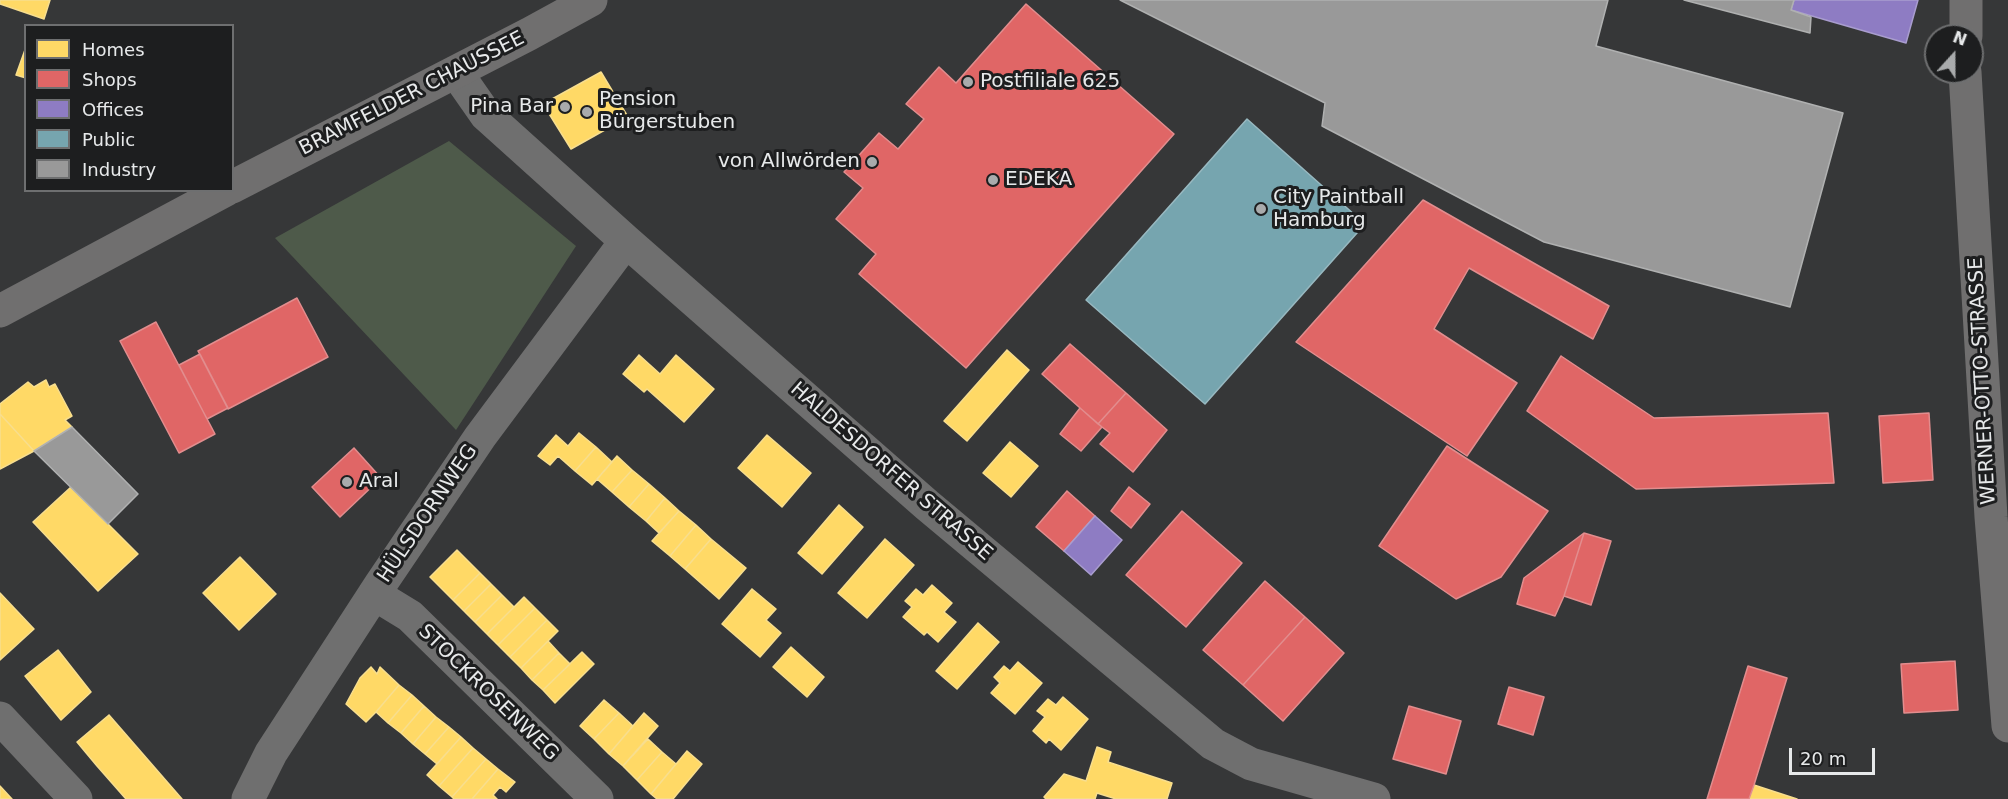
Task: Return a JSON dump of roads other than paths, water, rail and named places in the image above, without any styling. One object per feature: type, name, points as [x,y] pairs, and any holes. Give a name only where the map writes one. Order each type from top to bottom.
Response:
[{"type":"main road","name":"BRAMFELDER CHAUSSEE","points":[[234,186],[591,0]]},
{"type":"main road","points":[[1966,0],[1966,24]]},
{"type":"main road","name":"WERNER-OTTO-STRASSE","points":[[1966,84],[1991,517],[2008,726]]},
{"type":"main road","points":[[0,311],[222,192]]},
{"type":"street","name":"HALDESDORFER STRASSE","points":[[456,72],[486,115],[626,241],[927,505],[1213,744],[1251,764],[1374,799]]},
{"type":"street","name":"HÜLSDORNWEG","points":[[248,799],[271,753],[374,594],[480,438],[626,241]]},
{"type":"street","name":"STOCKROSENWEG","points":[[374,594],[410,616],[597,799]]},
{"type":"street","points":[[0,718],[76,799]]},
{"type":"place","name":"Postfiliale 625","points":[[968,82]]},
{"type":"place","name":"Pina Bar","points":[[565,107]]},
{"type":"place","name":"Pension Bürgerstuben","points":[[587,112]]},
{"type":"place","name":"von Allwörden","points":[[872,162]]},
{"type":"place","name":"EDEKA","points":[[993,180]]},
{"type":"place","name":"City Paintball Hamburg","points":[[1261,209]]},
{"type":"place","name":"Aral","points":[[347,482]]}]
